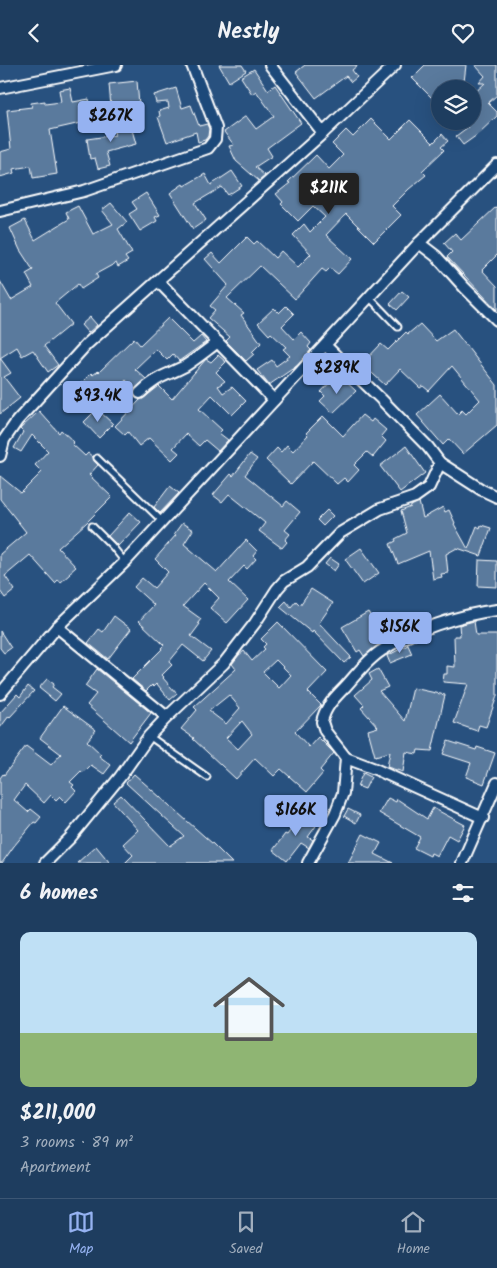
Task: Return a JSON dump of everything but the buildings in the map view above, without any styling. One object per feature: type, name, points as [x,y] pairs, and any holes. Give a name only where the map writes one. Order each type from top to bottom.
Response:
[{"type":"street","points":[[0,88],[116,65]]},
{"type":"street","points":[[0,211],[84,191],[208,148],[215,139],[216,128],[192,65]]},
{"type":"street","points":[[270,65],[323,133]]},
{"type":"street","points":[[0,456],[2,437],[87,344],[323,133],[394,65]]},
{"type":"street","points":[[0,694],[57,627],[125,562],[419,243],[497,165]]},
{"type":"street","points":[[419,243],[436,256],[497,320]]},
{"type":"street","points":[[158,281],[274,400]]},
{"type":"street","points":[[140,393],[155,379],[184,366],[218,342]]},
{"type":"street","points":[[326,346],[428,447],[440,463],[482,490],[497,497]]},
{"type":"street","points":[[52,861],[120,777],[149,737],[167,717],[224,663],[284,581],[308,567],[340,533],[380,509],[415,497],[429,487],[440,463]]},
{"type":"street","points":[[483,818],[375,769],[346,758],[326,731],[322,722],[325,712],[338,694],[380,651],[407,637],[464,616],[497,610]]},
{"type":"street","points":[[57,627],[167,717]]},
{"type":"street","points":[[308,863],[335,814],[343,793],[346,758]]},
{"type":"street","points":[[462,863],[497,783]]},
{"type":"lane","points":[[369,297],[398,327]]},
{"type":"lane","points":[[97,457],[162,522]]},
{"type":"lane","points":[[92,526],[125,562]]},
{"type":"lane","points":[[149,737],[207,777]]}]
